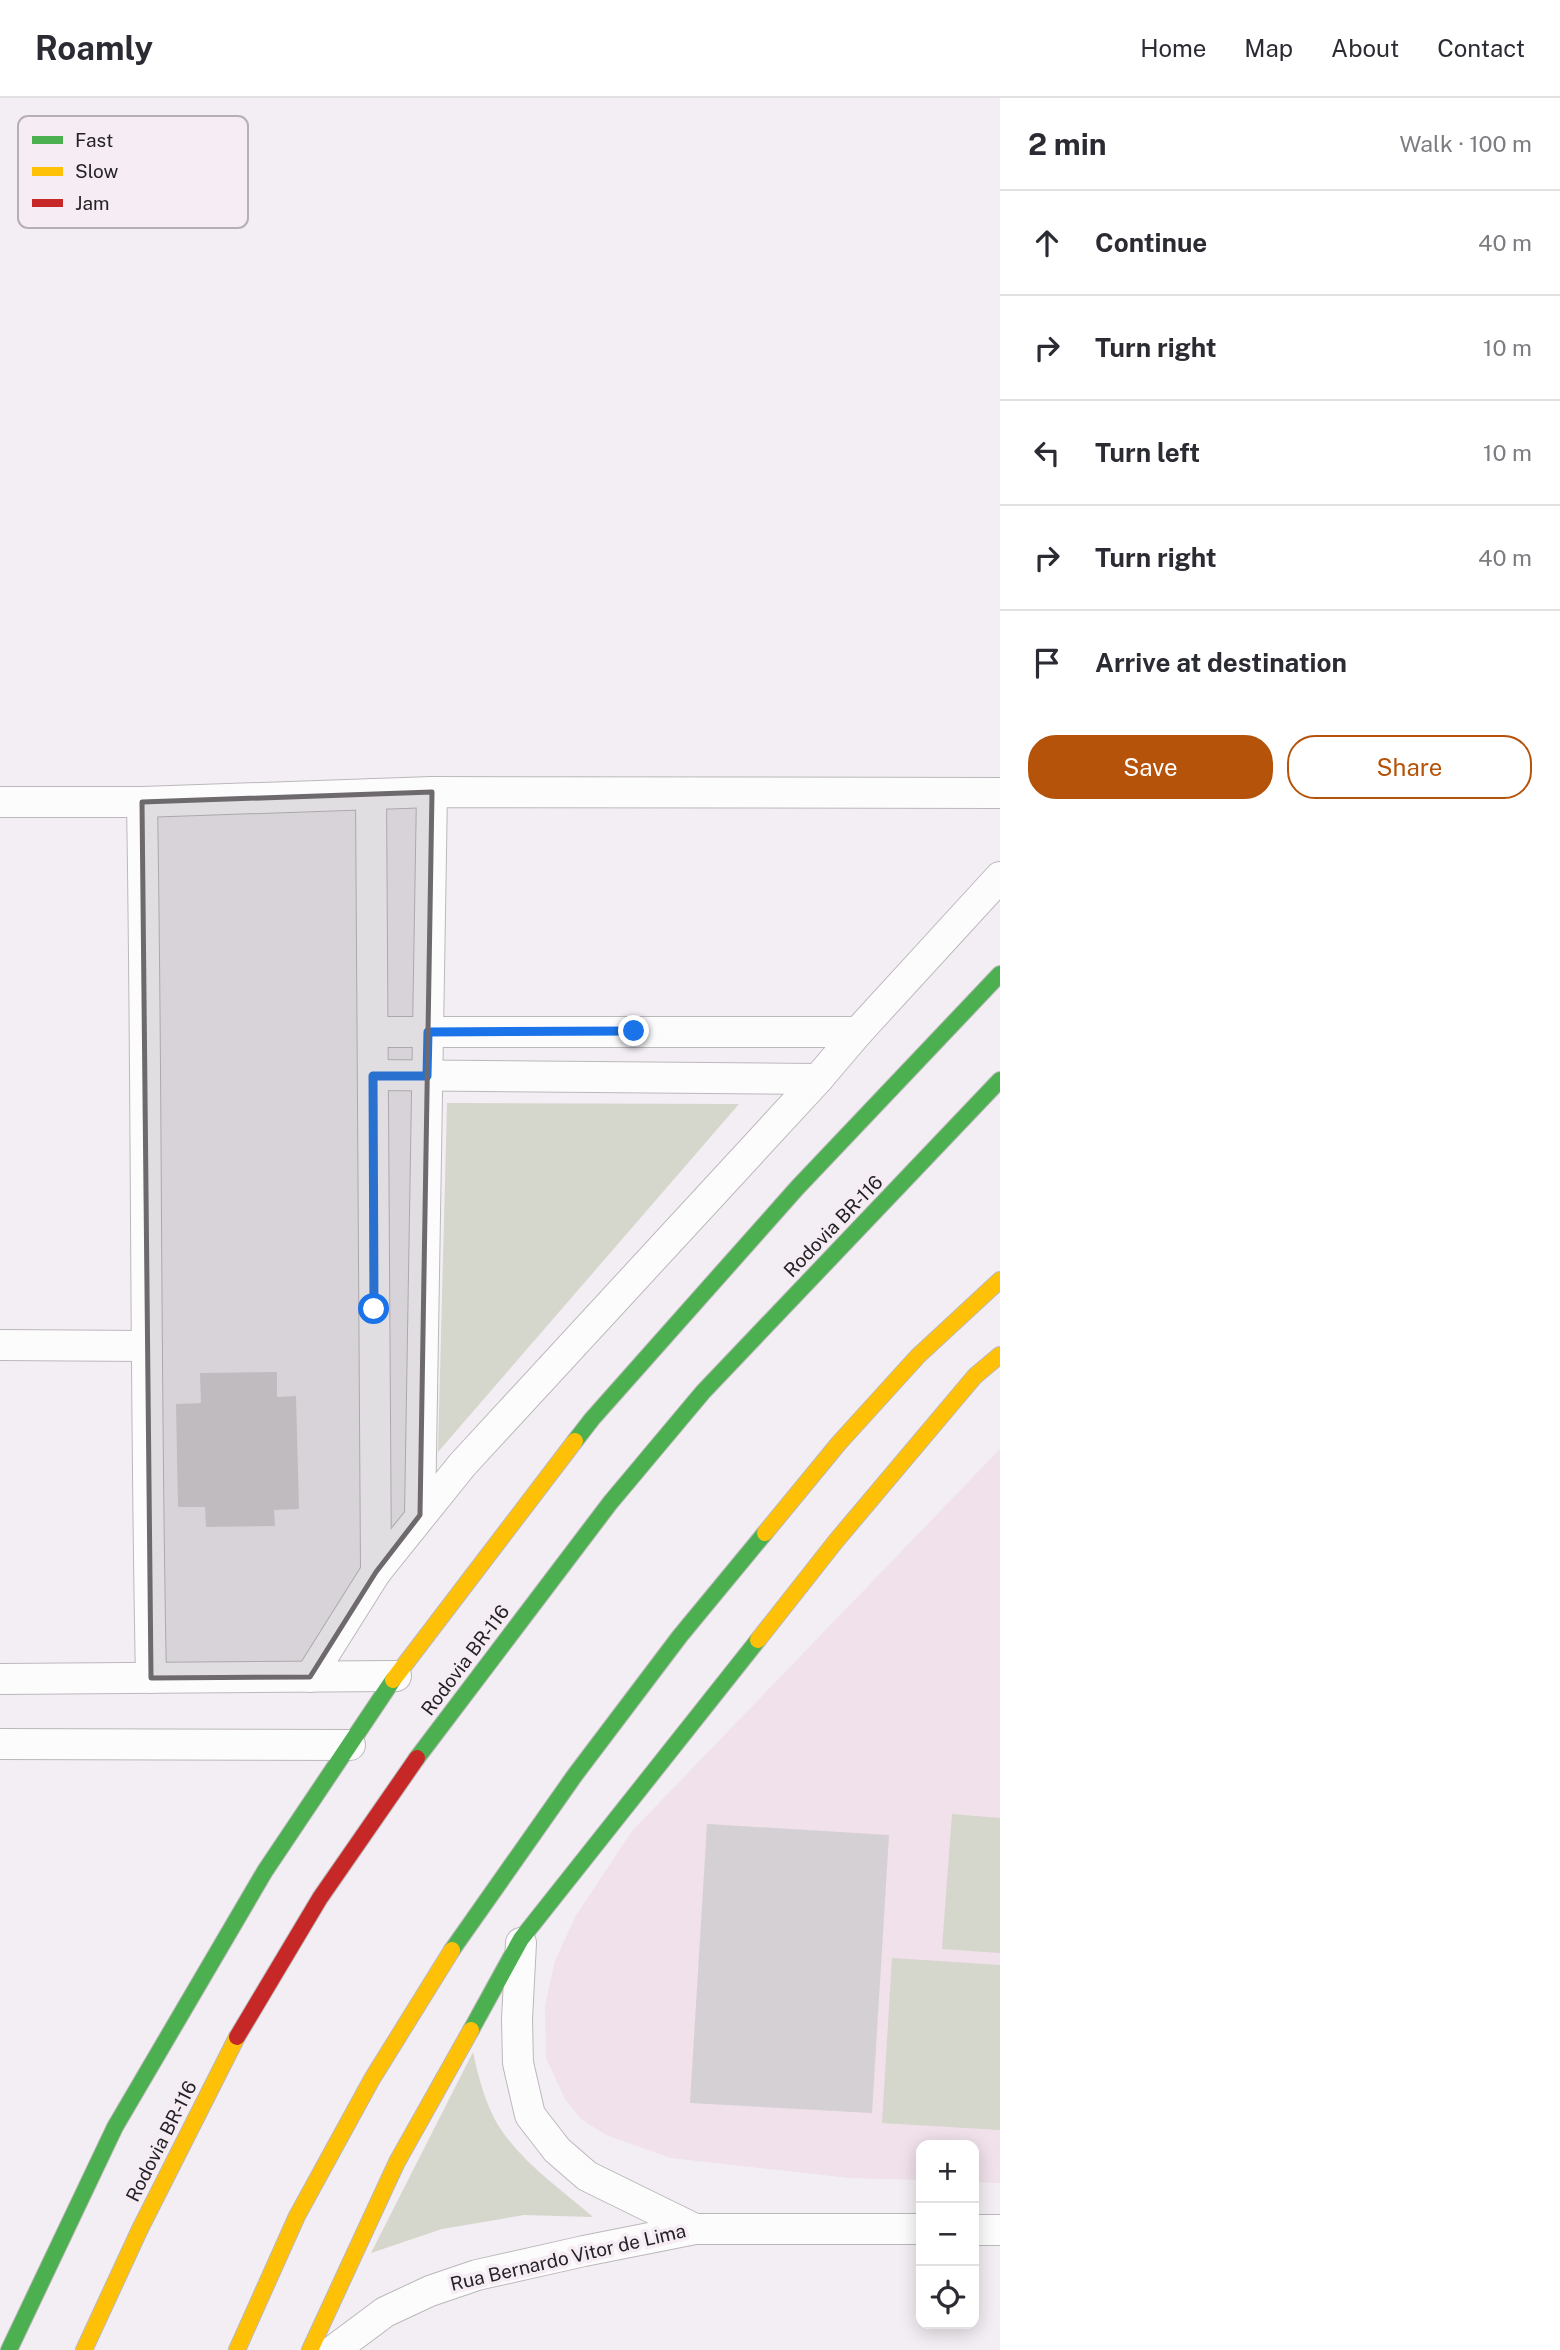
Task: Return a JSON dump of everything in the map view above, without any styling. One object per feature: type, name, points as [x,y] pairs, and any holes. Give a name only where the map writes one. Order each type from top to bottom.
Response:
[{"type":"highway","points":[[9,2350],[115,2127],[265,1871],[397,1676],[592,1419],[797,1188],[1000,974]]},
{"type":"highway","name":"Rodovia BR-116","points":[[84,2350],[140,2229],[233,2044],[320,1898],[400,1780],[610,1503],[703,1392],[1000,1080]]},
{"type":"highway","points":[[237,2350],[297,2216],[372,2079],[467,1926],[680,1636],[839,1443],[918,1356],[1000,1280]]},
{"type":"highway","points":[[310,2350],[397,2162],[521,1939],[836,1541],[975,1376],[1000,1355]]},
{"type":"street","points":[[420,1515],[432,792]]},
{"type":"street","points":[[0,802],[142,802],[432,792],[1000,793]]},
{"type":"street","points":[[371,794],[376,1573]]},
{"type":"street","points":[[142,802],[150,1678]]},
{"type":"street","points":[[310,1677],[376,1573],[462,1465],[1000,877]]},
{"type":"street","points":[[373,1032],[858,1032]]},
{"type":"street","points":[[373,1076],[818,1079]]},
{"type":"street","points":[[0,1345],[147,1346]]},
{"type":"street","points":[[0,1679],[397,1676]]},
{"type":"street","points":[[0,1744],[350,1745]]},
{"type":"street","name":"Rua Bernardo Vitor de Lima","points":[[521,1939],[518,2063],[530,2115],[558,2150],[587,2176],[695,2229]]},
{"type":"street","points":[[695,2229],[916,2230]]},
{"type":"street","name":"Rua Bernardo Vitor de Lima","points":[[334,2350],[385,2312],[430,2291],[477,2275],[695,2229]]},
{"type":"street","points":[[979,2230],[1000,2230]]},
{"type":"highlighted area","points":[[432,792],[420,1515],[376,1572],[310,1677],[151,1678],[142,802]]},
{"type":"shaded area","points":[[447,1103],[739,1104],[438,1452]]},
{"type":"shaded area","points":[[1000,1449],[1000,2183],[979,2182],[979,2140],[916,2140],[916,2180],[850,2178],[671,2158],[606,2135],[581,2119],[565,2099],[546,2058],[545,2006],[555,1961],[575,1917],[632,1831]]},
{"type":"shaded area","points":[[952,1814],[1000,1818],[1000,1953],[942,1949]]},
{"type":"shaded area","points":[[892,1958],[1000,1965],[1000,2130],[882,2123]]},
{"type":"shaded area","points":[[473,2052],[488,2105],[504,2134],[535,2168],[593,2217],[524,2215],[442,2229],[371,2253]]},
{"type":"building","points":[[277,1372],[277,1397],[296,1396],[299,1509],[274,1510],[275,1526],[206,1527],[205,1507],[178,1507],[176,1404],[201,1403],[200,1373]]},
{"type":"building","points":[[707,1824],[889,1835],[872,2113],[690,2103]]},
{"type":"traffic: fast","points":[[575,1441],[797,1188],[1000,974]]},
{"type":"traffic: fast","points":[[417,1758],[610,1503],[703,1392],[1000,1080]]},
{"type":"traffic: fast","points":[[452,1950],[575,1775],[680,1636],[765,1533]]},
{"type":"traffic: fast","points":[[471,2030],[521,1939],[758,1640]]},
{"type":"traffic: fast","points":[[9,2350],[115,2127],[265,1871],[393,1680]]},
{"type":"traffic: slow","points":[[765,1533],[839,1443],[918,1356],[1000,1280]]},
{"type":"traffic: slow","points":[[758,1640],[836,1541],[975,1376],[1000,1355]]},
{"type":"traffic: slow","points":[[393,1680],[575,1441]]},
{"type":"traffic: slow","points":[[237,2350],[297,2216],[372,2079],[452,1950]]},
{"type":"traffic: slow","points":[[310,2350],[397,2162],[471,2030]]},
{"type":"traffic: slow","points":[[84,2350],[140,2229],[237,2037]]},
{"type":"traffic: jam","points":[[237,2037],[320,1898],[417,1758]]},
{"type":"route","points":[[374,1309],[373,1076],[427,1076],[428,1032],[634,1031]]}]
